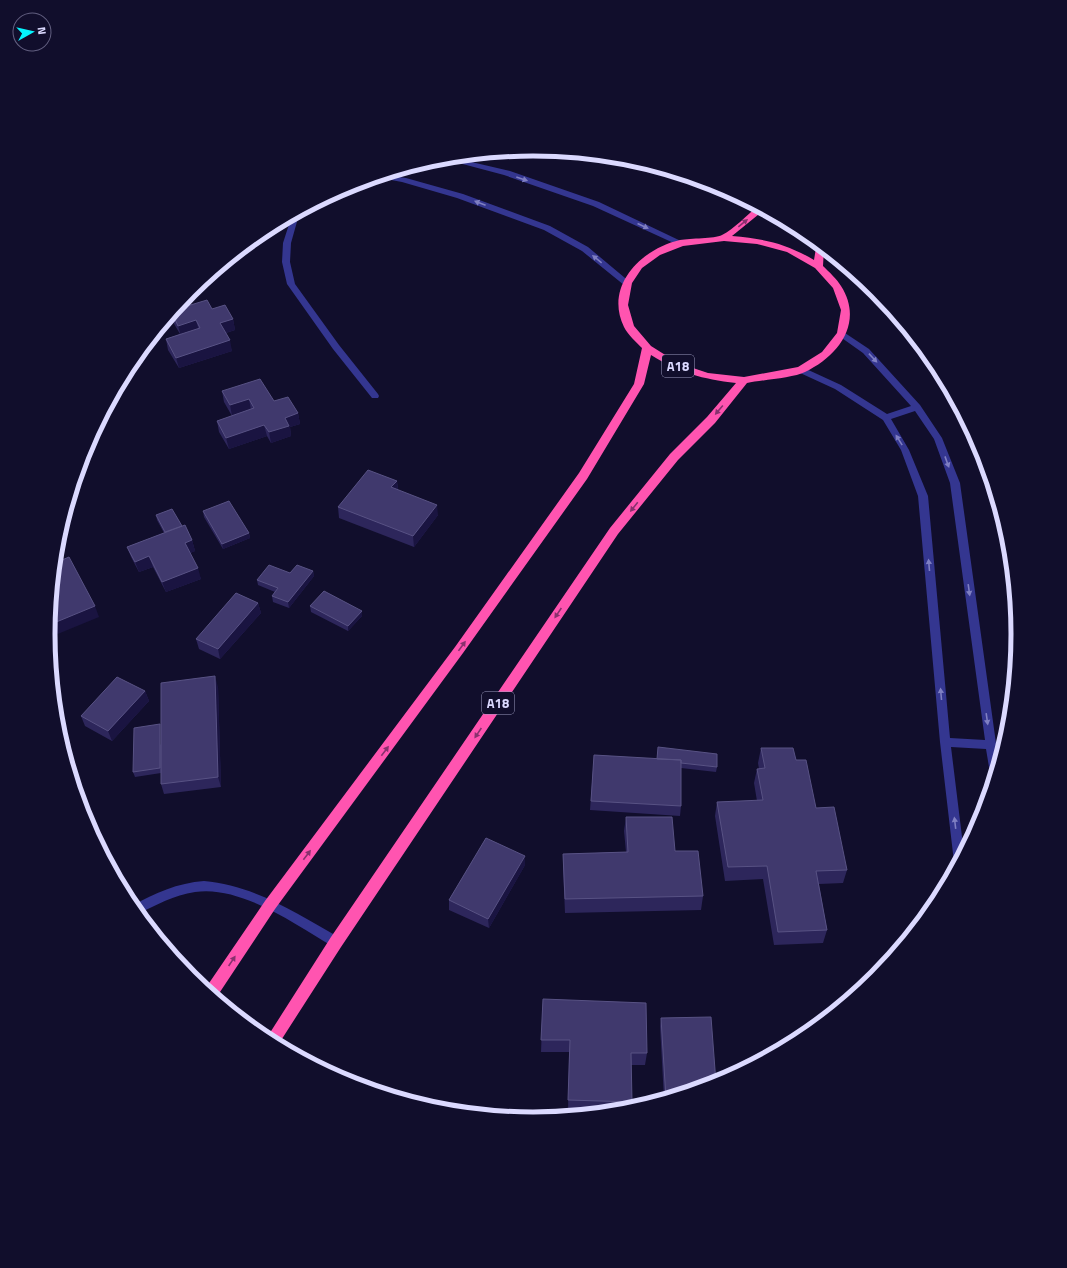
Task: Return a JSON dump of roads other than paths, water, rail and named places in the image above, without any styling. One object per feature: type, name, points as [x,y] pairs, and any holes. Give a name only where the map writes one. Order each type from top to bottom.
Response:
[{"type":"highway","points":[[724,238],[757,211]]},
{"type":"highway","name":"A18","points":[[724,238],[758,241],[790,250],[818,266],[837,287],[846,310],[842,334],[826,354],[801,370],[744,380],[708,376],[674,365],[647,348],[630,327],[623,305],[627,283],[639,266],[657,253],[681,243],[724,238]]},
{"type":"highway","points":[[818,266],[819,250]]},
{"type":"highway","name":"A18","points":[[213,989],[270,905],[459,650],[583,476],[639,384],[647,348]]},
{"type":"highway","name":"A18","points":[[275,1037],[336,942],[614,531],[674,457],[711,420],[744,380]]},
{"type":"street","points":[[462,161],[507,173],[596,204],[681,243]]},
{"type":"street","points":[[390,178],[403,180],[460,196],[547,228],[585,249],[627,283]]},
{"type":"street","points":[[295,220],[287,243],[286,262],[291,284],[336,347],[375,396]]},
{"type":"street","points":[[842,334],[866,351],[917,407],[938,438],[955,483],[994,766]]},
{"type":"street","points":[[801,370],[838,387],[886,418],[905,450],[923,496],[945,742],[959,853]]},
{"type":"street","points":[[886,418],[917,407]]},
{"type":"street","points":[[945,742],[991,745]]},
{"type":"street","points":[[141,906],[179,891],[204,886],[226,888],[270,905],[336,942]]}]
